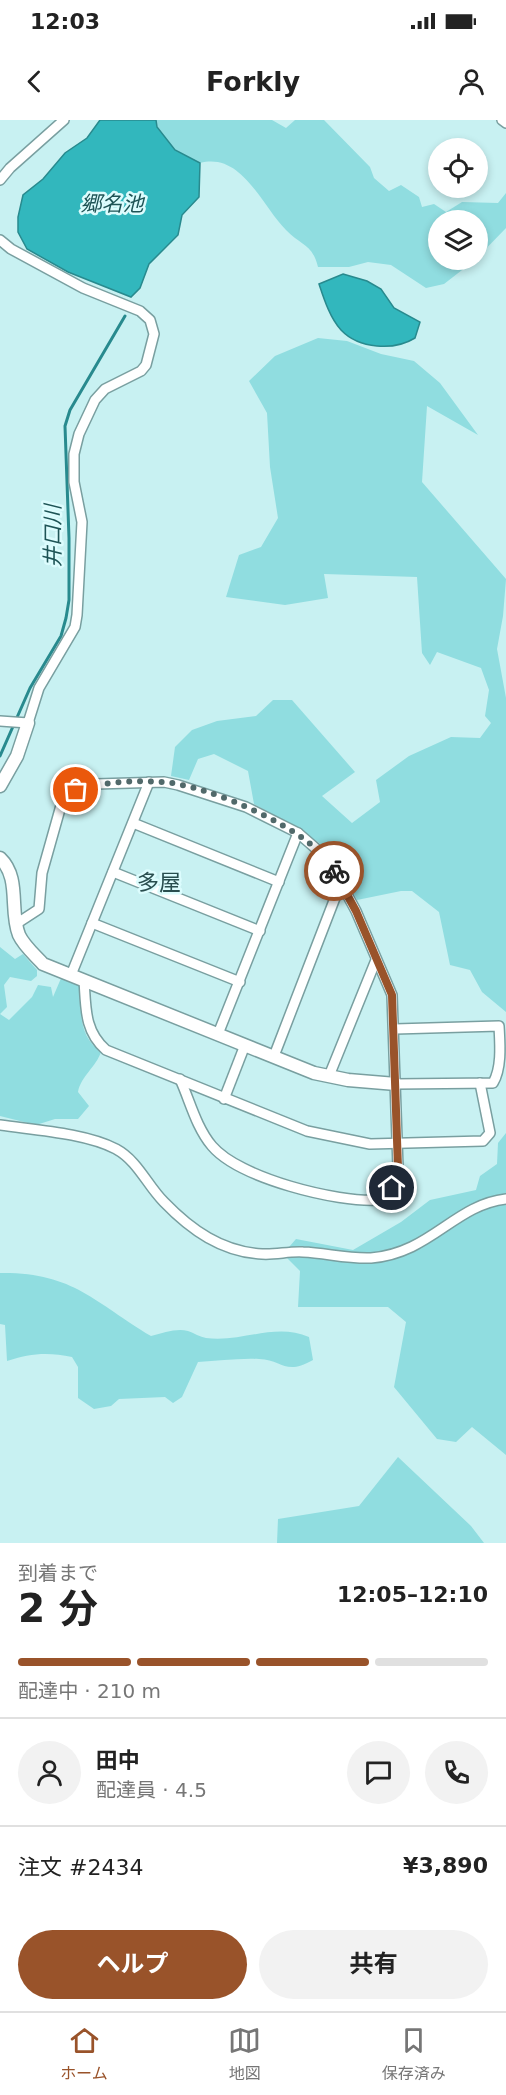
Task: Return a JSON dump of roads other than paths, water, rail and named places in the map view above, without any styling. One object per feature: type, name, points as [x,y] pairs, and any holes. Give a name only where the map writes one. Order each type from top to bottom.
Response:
[{"type":"street","points":[[0,180],[10,168],[64,120]]},
{"type":"street","points":[[502,120],[506,123]]},
{"type":"street","points":[[0,240],[11,249],[83,288],[140,311],[150,320],[154,334],[146,365],[141,371],[105,390],[95,400],[79,434],[74,454],[74,482],[82,522],[77,615],[72,633],[39,688],[16,756],[0,786]]},
{"type":"street","points":[[0,721],[28,723]]},
{"type":"street","points":[[71,975],[149,782]]},
{"type":"street","points":[[16,924],[39,909],[42,873],[62,802],[76,790],[96,784],[149,782],[171,784],[209,794],[246,807],[298,833],[328,859],[356,911],[392,995],[395,1029],[398,1168],[391,1190],[379,1200],[324,1195],[268,1179],[233,1163],[210,1144],[198,1125],[180,1080]]},
{"type":"street","points":[[133,823],[279,882]]},
{"type":"street","points":[[218,1034],[298,833]]},
{"type":"street","points":[[0,858],[11,875],[16,924],[20,937],[44,964],[314,1073],[396,1084],[493,1083],[497,1076],[499,1026],[395,1029]]},
{"type":"street","points":[[113,872],[260,931]]},
{"type":"street","points":[[274,1056],[340,885]]},
{"type":"street","points":[[92,922],[240,982]]},
{"type":"street","points":[[330,1076],[376,960]]},
{"type":"street","points":[[84,980],[87,1019],[100,1045],[112,1054],[307,1131],[370,1144],[483,1142],[490,1133],[480,1083]]},
{"type":"street","points":[[224,1099],[245,1045]]},
{"type":"street","points":[[0,1125],[91,1141],[116,1149],[137,1167],[163,1202],[197,1231],[218,1244],[251,1253],[302,1252],[354,1258],[392,1254],[427,1240],[480,1205],[506,1199]]},
{"type":"water","name":"郷名池","points":[[100,120],[156,120],[157,127],[175,150],[200,163],[199,197],[182,215],[178,235],[149,264],[140,288],[131,297],[68,272],[27,249],[18,232],[18,217],[23,195],[43,179],[65,153],[87,138]]},
{"type":"water","points":[[343,274],[367,281],[381,289],[394,308],[420,322],[415,338],[397,345],[377,346],[357,341],[341,330],[325,302],[319,284]]},
{"type":"waterway","name":"井口川","points":[[0,756],[30,688],[61,636],[66,618],[69,600],[69,538],[65,426],[70,410],[125,316]]},
{"type":"district","name":"多屋","points":[[159,882]]}]
